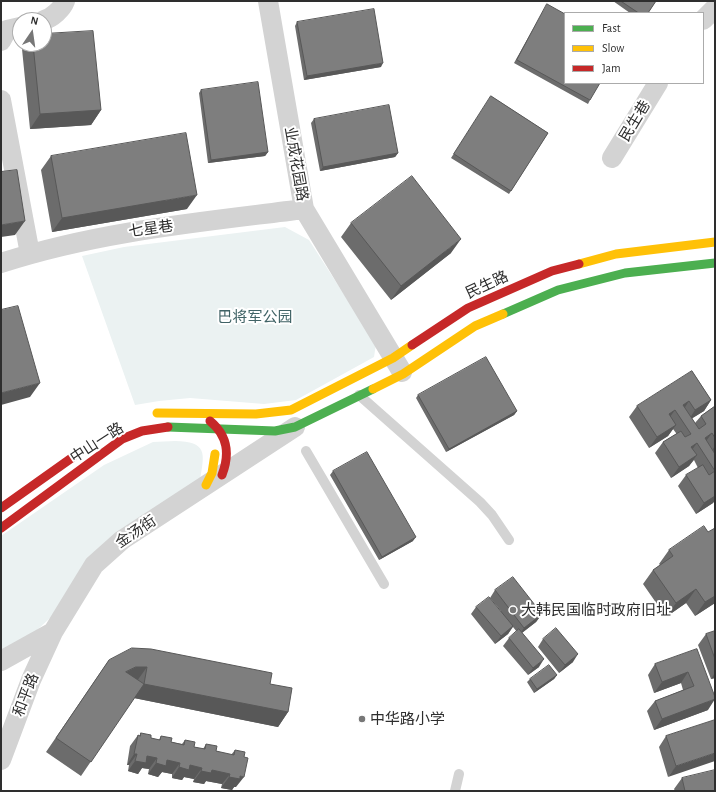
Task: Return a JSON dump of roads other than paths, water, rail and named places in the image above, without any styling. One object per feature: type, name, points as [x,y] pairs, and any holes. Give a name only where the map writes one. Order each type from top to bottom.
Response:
[{"type":"main road","name":"民生路","points":[[293,418],[359,395],[398,366],[468,308],[552,271],[616,254],[715,242]]},
{"type":"main road","name":"民生路","points":[[293,418],[398,366],[474,326],[558,290],[625,273],[715,263]]},
{"type":"main road","points":[[150,415],[163,412],[276,413],[293,418]]},
{"type":"main road","points":[[190,412],[204,417],[219,429],[228,446],[227,463],[214,480]]},
{"type":"main road","name":"中山一路","points":[[1,528],[122,439],[142,431],[164,427],[275,431],[293,418]]},
{"type":"main road","points":[[188,428],[204,433],[208,437]]},
{"type":"main road","points":[[214,446],[214,480]]},
{"type":"main road","name":"中山一路","points":[[1,508],[82,450]]},
{"type":"street","points":[[52,16],[64,5],[65,1]]},
{"type":"street","name":"业成花园路","points":[[268,1],[304,208],[398,366]]},
{"type":"street","points":[[704,19],[715,8]]},
{"type":"street","points":[[1,41],[6,30],[12,29]]},
{"type":"street","name":"民生巷","points":[[612,158],[657,84]]},
{"type":"street","points":[[1,100],[30,254]]},
{"type":"street","name":"七星巷","points":[[1,263],[30,254],[116,234],[304,208]]},
{"type":"street","name":"金汤街","points":[[1,661],[53,632],[94,565],[106,553],[122,540],[214,480],[293,418]]},
{"type":"street","name":"和平路","points":[[1,760],[31,680],[53,632]]},
{"type":"lane","points":[[359,395],[480,502],[492,515],[509,540]]},
{"type":"lane","points":[[306,451],[384,584]]},
{"type":"lane","points":[[455,791],[459,774]]},
{"type":"place","name":"大韩民国临时政府旧址","points":[[513,610]]},
{"type":"place","name":"中华路小学","points":[[362,719]]},
{"type":"park label","name":"巴将军公园","points":[[255,317]]}]
